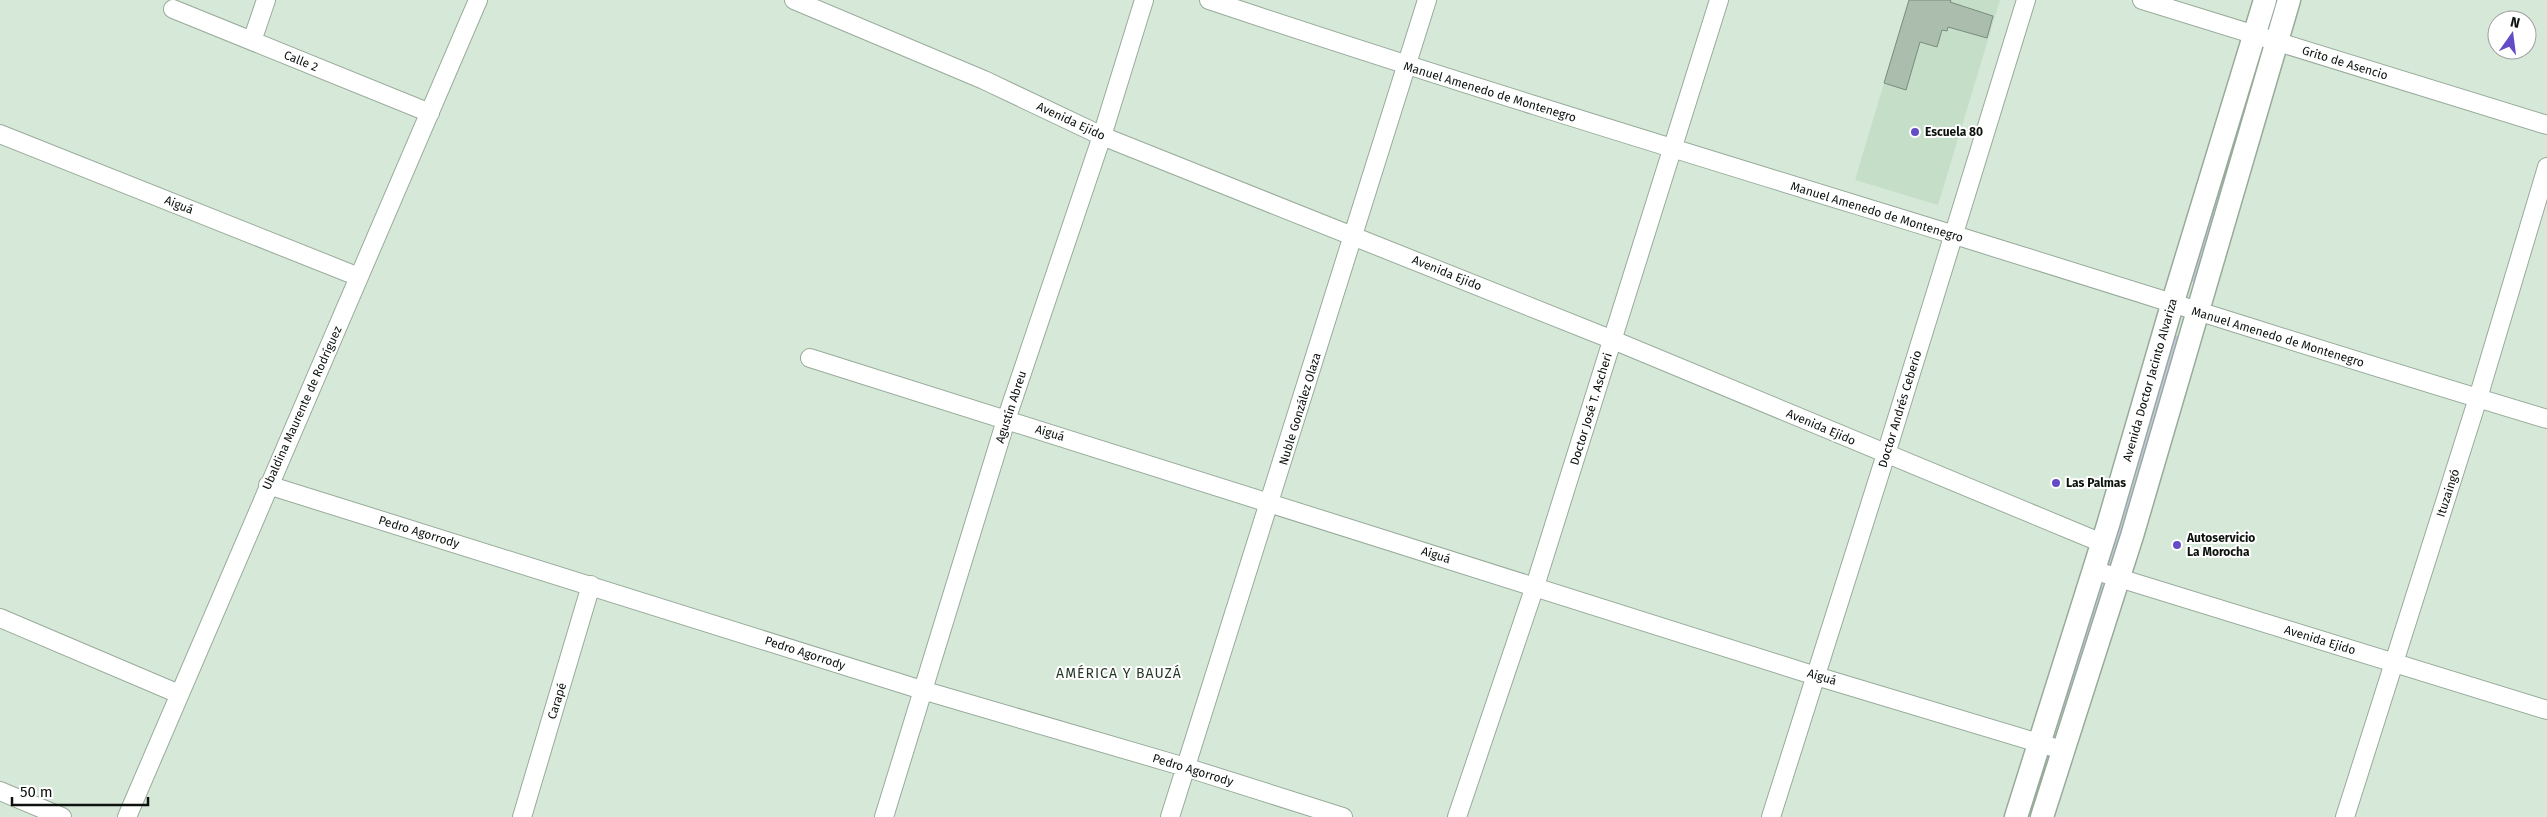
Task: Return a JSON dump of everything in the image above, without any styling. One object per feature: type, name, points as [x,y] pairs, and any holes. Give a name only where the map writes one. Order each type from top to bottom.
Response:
[{"type":"main road","name":"Avenida Doctor Jacinto Alvariza","points":[[2016,817],[2102,542],[2264,0]]},
{"type":"main road","name":"Avenida Doctor Jacinto Alvariza","points":[[2042,817],[2117,577],[2132,536],[2196,312],[2289,0]]},
{"type":"street","points":[[252,41],[266,0]]},
{"type":"street","name":"Ubaldina Maurente de Rodríguez","points":[[133,816],[179,694],[478,0]]},
{"type":"street","name":"Avenida Ejido","points":[[794,0],[984,80],[1102,136],[1613,340],[2102,542]]},
{"type":"street","name":"Agustín Abreu","points":[[884,817],[1006,420],[1102,136],[1144,0]]},
{"type":"street","name":"Manuel Amenedo de Montenegro","points":[[1209,0],[1407,66],[1952,234],[2172,305],[2547,419]]},
{"type":"street","name":"Nuble González Olaza","points":[[1170,817],[1271,503],[1427,0]]},
{"type":"street","name":"Doctor José T. Ascheri","points":[[1457,817],[1535,586],[1719,0]]},
{"type":"street","name":"Doctor Andrés Ceberio","points":[[1771,817],[1886,454],[1952,234],[2026,0]]},
{"type":"street","name":"Grito de Asencio","points":[[2142,0],[2547,125]]},
{"type":"street","name":"Calle 2","points":[[173,9],[430,112]]},
{"type":"street","name":"Aiguá","points":[[0,134],[359,276]]},
{"type":"street","name":"Ituzaingó","points":[[2345,817],[2392,662],[2478,398],[2547,167]]},
{"type":"street","name":"Aiguá","points":[[810,358],[1816,676],[2062,750]]},
{"type":"street","name":"Pedro Agorrody","points":[[268,485],[922,690],[1185,767],[1343,817]]},
{"type":"street","name":"Avenida Ejido","points":[[2093,570],[2547,710]]},
{"type":"street","name":"Carapé","points":[[522,817],[592,585]]},
{"type":"street","points":[[0,618],[179,694]]},
{"type":"street","points":[[0,791],[62,817]]},
{"type":"shaded area","name":"Escuela 80","points":[[1909,0],[2000,0],[1938,205],[1855,180]]},
{"type":"shaded area","points":[[2253,69],[2259,70],[2195,283],[2190,281]]},
{"type":"shaded area","points":[[2174,335],[2178,336],[2179,339],[2122,528],[2125,534],[2111,566],[2108,565],[2137,470],[2134,463]]},
{"type":"shaded area","points":[[2102,585],[2105,587],[2064,719],[2061,719],[2058,715],[2088,615],[2095,608]]},
{"type":"building","points":[[1909,0],[1951,0],[1950,2],[1993,16],[1987,38],[1948,27],[1947,31],[1942,30],[1937,47],[1920,42],[1906,90],[1884,83]]},
{"type":"place","name":"Escuela 80","points":[[1915,132]]},
{"type":"place","name":"Las Palmas","points":[[2056,483]]},
{"type":"place","name":"Autoservicio La Morocha","points":[[2177,545]]},
{"type":"district","name":"AMÉRICA Y BAUZÁ","points":[[1119,673]]}]
